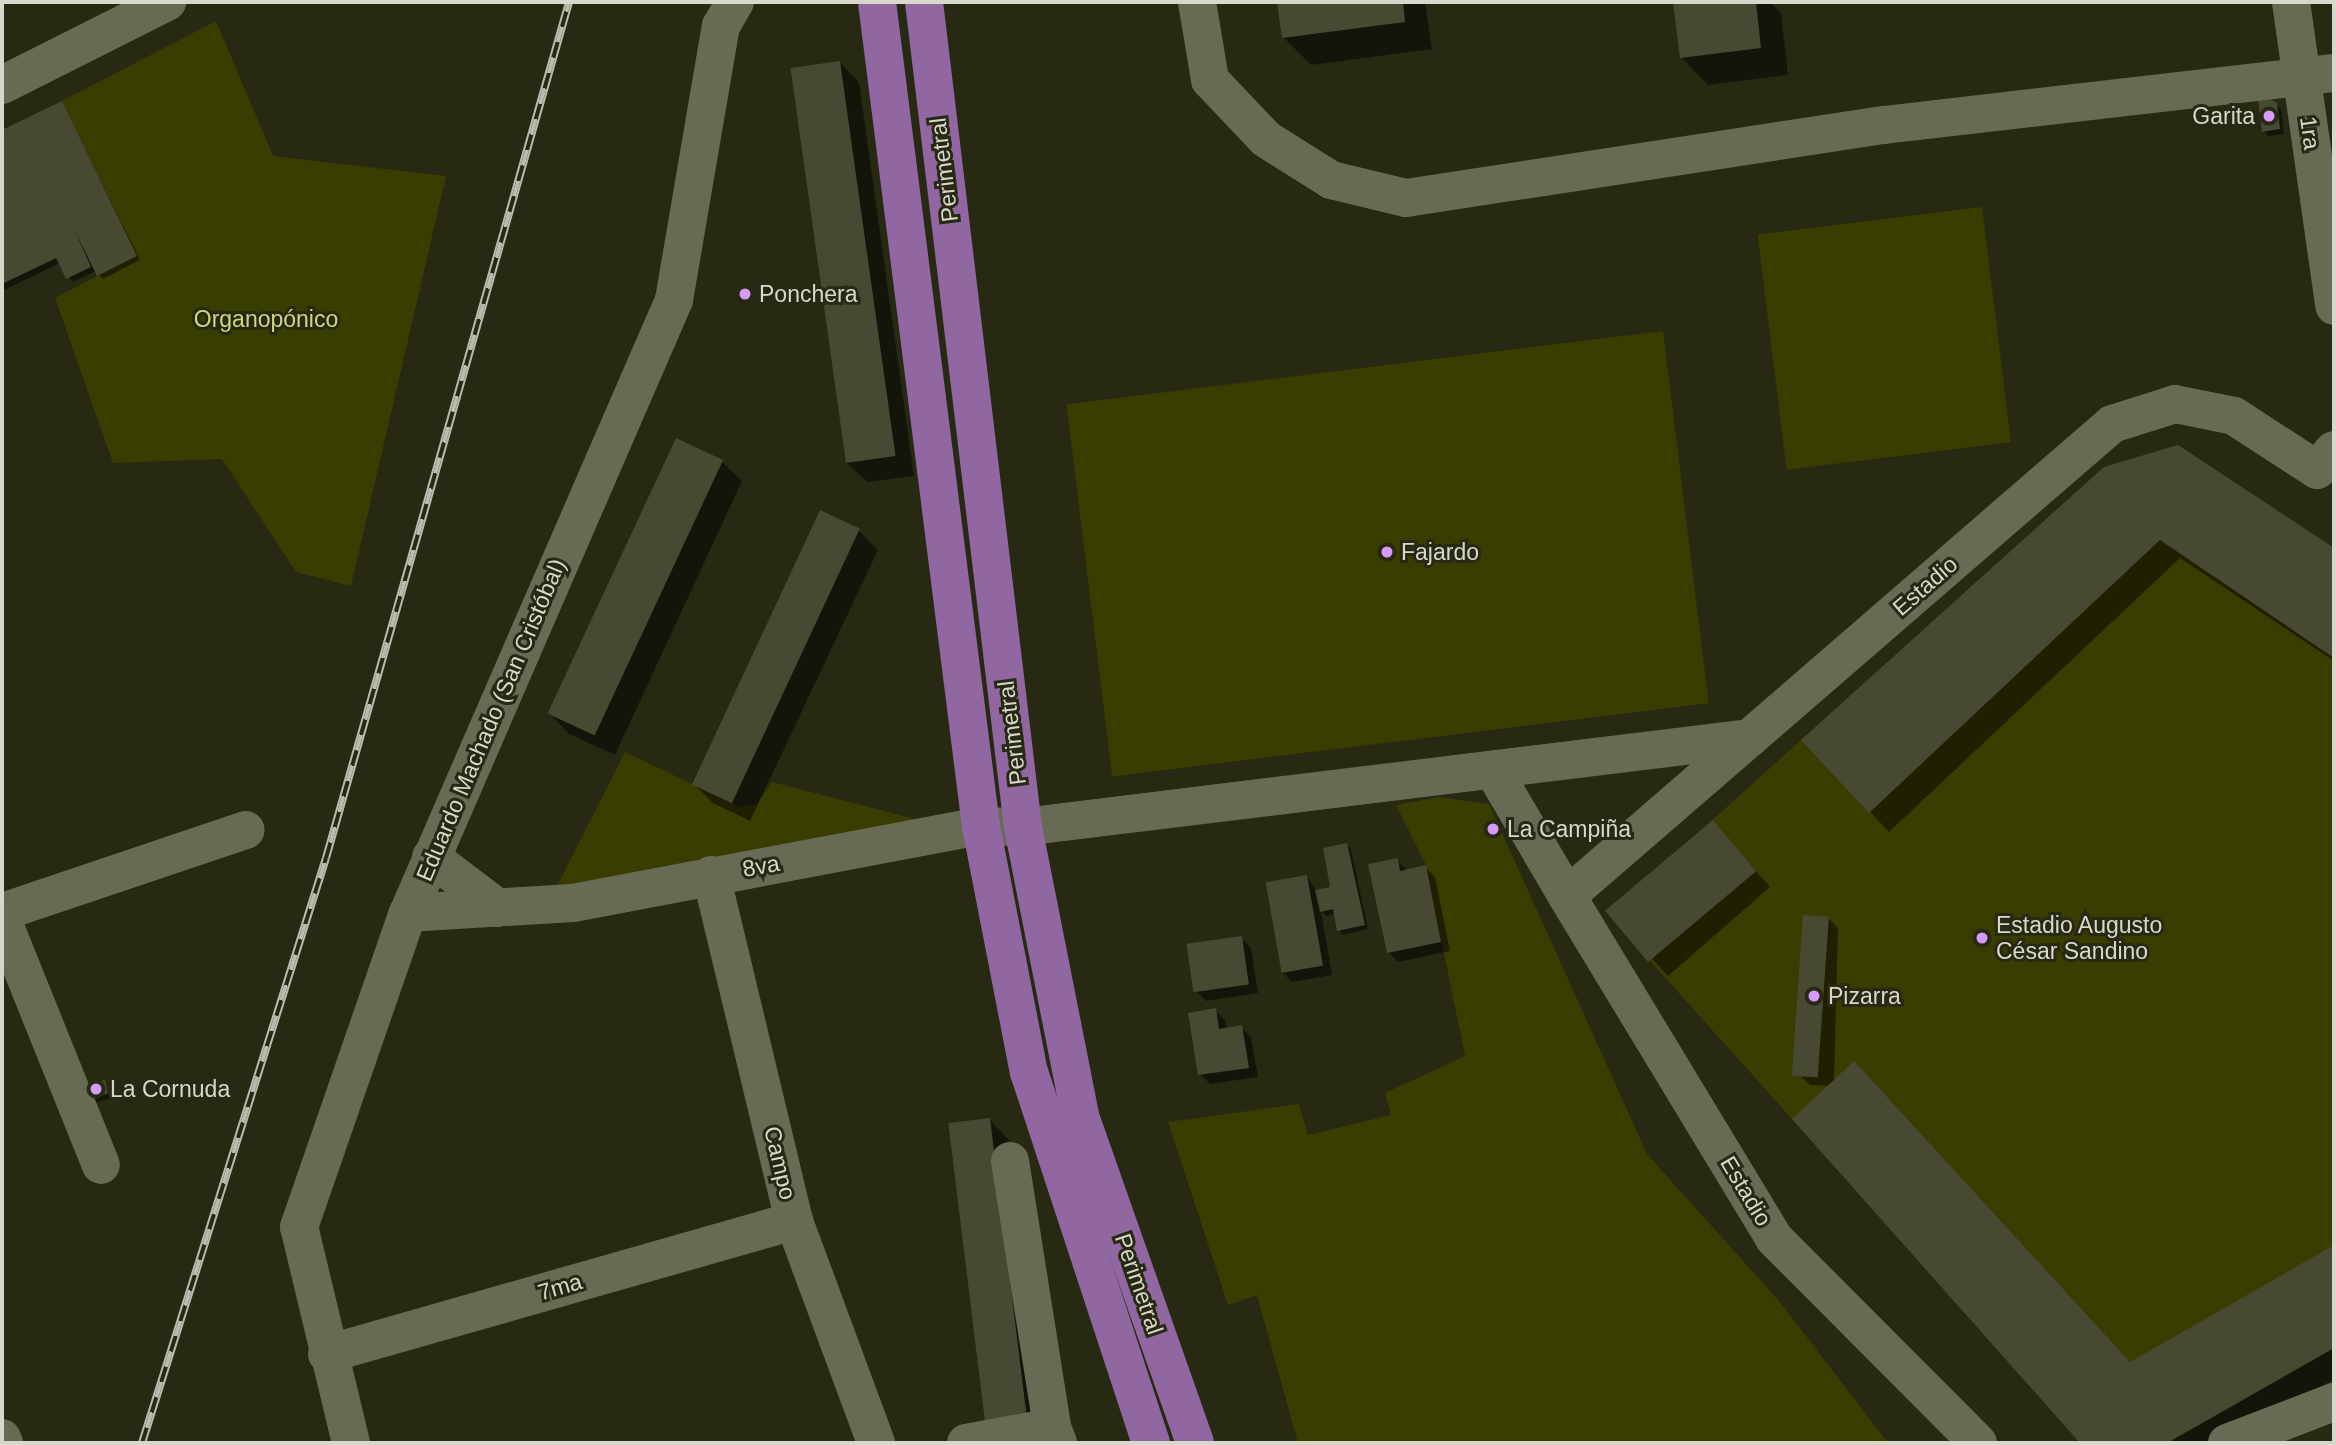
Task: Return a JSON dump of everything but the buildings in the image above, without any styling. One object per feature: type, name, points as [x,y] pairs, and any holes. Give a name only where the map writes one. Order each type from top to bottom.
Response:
[{"type":"main road","name":"Perimetral","points":[[877,2],[981,825],[1029,1072],[1151,1443]]},
{"type":"main road","name":"Perimetral","points":[[924,2],[1023,827],[1081,1119],[1195,1443]]},
{"type":"street","points":[[2,85],[167,2]]},
{"type":"street","name":"Eduardo Machado (San Cristóbal)","points":[[351,1443],[327,1354],[299,1227],[408,913],[674,300],[721,26],[735,2]]},
{"type":"street","points":[[1197,2],[1210,80],[1266,139],[1331,180],[1406,198],[1884,125],[2318,76]]},
{"type":"street","name":"1ra","points":[[2291,2],[2318,76],[2334,306]]},
{"type":"street","name":"Estadio","points":[[1567,897],[2112,424],[2175,404],[2234,416],[2326,460]]},
{"type":"street","name":"8va","points":[[408,913],[573,903],[981,825],[1023,827],[1750,738]]},
{"type":"street","name":"Estadio","points":[[1493,770],[1774,1238],[1978,1443]]},
{"type":"street","points":[[2,912],[246,831]]},
{"type":"street","points":[[431,857],[498,908]]},
{"type":"street","name":"Campo","points":[[711,875],[794,1221],[876,1443]]},
{"type":"street","points":[[2,919],[101,1166]]},
{"type":"street","points":[[966,1443],[1055,1435],[1010,1161]]},
{"type":"street","name":"7ma","points":[[327,1354],[794,1221]]},
{"type":"street","points":[[2227,1443],[2334,1402]]},
{"type":"street","points":[[2,1438],[4,1443]]},
{"type":"green space","name":"Organopónico","points":[[216,21],[273,156],[446,176],[351,586],[296,572],[222,459],[113,463],[55,298],[137,255],[62,101]]},
{"type":"green space","points":[[1982,207],[2011,442],[1787,470],[1758,235]]},
{"type":"green space","name":"Fajardo","points":[[1663,331],[1709,703],[1112,776],[1066,404]]},
{"type":"green space","name":"Estadio Augusto César Sandino","points":[[2178,445],[2334,548],[2334,1348],[2167,1443],[2083,1443],[1608,914],[2104,467]]},
{"type":"green space","points":[[625,752],[740,807],[757,804],[772,782],[915,819],[555,890]]},
{"type":"green space","points":[[1438,797],[1489,804],[1647,1154],[1780,1302],[1888,1443],[1298,1443],[1257,1295],[1228,1305],[1168,1122],[1299,1104],[1308,1135],[1391,1115],[1385,1093],[1465,1056],[1426,865],[1396,805]]},
{"type":"railway","points":[[142,1443],[326,858],[569,2]]},
{"type":"place","name":"Garita","points":[[2269,116]]},
{"type":"place","name":"Ponchera","points":[[745,294]]},
{"type":"place","name":"Fajardo","points":[[1387,552]]},
{"type":"place","name":"La Campiña","points":[[1493,829]]},
{"type":"place","name":"Estadio Augusto César Sandino","points":[[1982,938]]},
{"type":"place","name":"Pizarra","points":[[1814,996]]},
{"type":"place","name":"La Cornuda","points":[[96,1089]]}]
